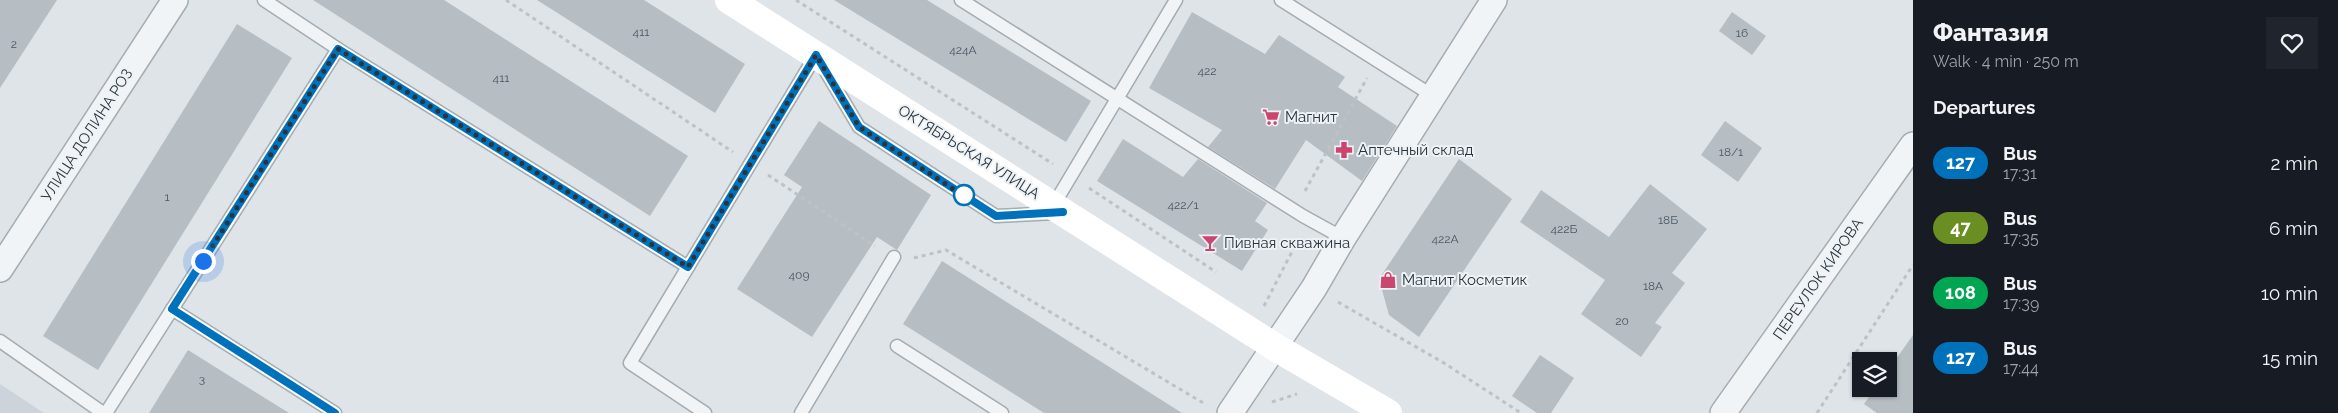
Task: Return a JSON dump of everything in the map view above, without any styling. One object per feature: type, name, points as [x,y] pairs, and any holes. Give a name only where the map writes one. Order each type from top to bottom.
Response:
[{"type":"main road","name":"ОКТЯБРЬСКАЯ УЛИЦА","points":[[730,0],[1274,347],[1388,413]]},
{"type":"street","name":"УЛИЦА ДОЛИНА РОЗ","points":[[0,269],[175,0]]},
{"type":"street","points":[[1230,413],[1314,288],[1343,238],[1494,0]]},
{"type":"street","name":"ПЕРЕУЛОК КИРОВА","points":[[1723,413],[1913,145]]},
{"type":"lane","points":[[264,0],[338,49],[688,267]]},
{"type":"lane","points":[[962,0],[1118,97],[1302,216],[1343,238]]},
{"type":"lane","points":[[705,413],[630,364],[816,55],[859,127],[996,216],[1058,209],[1072,177],[1176,0]]},
{"type":"lane","points":[[1281,0],[1433,96]]},
{"type":"lane","points":[[0,341],[105,413],[338,49]]},
{"type":"lane","points":[[801,413],[894,257]]},
{"type":"lane","points":[[172,309],[335,413]]},
{"type":"lane","points":[[897,346],[1002,413]]},
{"type":"path","points":[[506,0],[750,164],[899,261],[946,250],[1206,405]]},
{"type":"path","points":[[796,0],[1072,177],[1224,278]]},
{"type":"path","points":[[1302,216],[1298,203],[1378,60]]},
{"type":"path","points":[[1817,413],[1913,265]]},
{"type":"path","points":[[1314,288],[1444,363],[1521,413]]},
{"type":"path","points":[[1256,299],[1264,304]]},
{"type":"path","points":[[1264,405],[1306,391]]},
{"type":"shaded area","points":[[0,384],[44,413],[0,413]]},
{"type":"building","points":[[0,0],[57,0],[0,88]]},
{"type":"building","points":[[313,0],[444,0],[688,156],[650,216]]},
{"type":"building","points":[[537,0],[644,0],[745,64],[715,113]]},
{"type":"building","points":[[834,0],[927,0],[1091,101],[1066,142]]},
{"type":"building","points":[[1192,12],[1265,54],[1279,35],[1345,77],[1338,87],[1397,126],[1362,181],[1306,140],[1275,189],[1208,147],[1222,130],[1149,88]]},
{"type":"building","points":[[1732,12],[1766,36],[1752,55],[1719,31]]},
{"type":"building","points":[[237,24],[292,58],[98,370],[43,336]]},
{"type":"building","points":[[819,121],[931,195],[897,250],[877,237],[812,337],[737,289],[802,187],[784,175]]},
{"type":"building","points":[[1725,121],[1762,148],[1738,182],[1701,155]]},
{"type":"building","points":[[1123,139],[1183,177],[1198,159],[1267,203],[1255,221],[1268,230],[1242,271],[1097,181]]},
{"type":"building","points":[[1459,159],[1512,199],[1419,337],[1389,315],[1379,279]]},
{"type":"building","points":[[1650,184],[1707,229],[1672,273],[1685,283],[1655,323],[1662,327],[1641,357],[1581,314],[1605,280],[1520,222],[1541,190],[1609,237]]},
{"type":"building","points":[[942,261],[1182,413],[1044,413],[903,324]]},
{"type":"building","points":[[1913,335],[1913,413],[1877,413],[1864,404],[1869,397],[1897,397],[1897,358]]},
{"type":"building","points":[[188,350],[289,413],[149,413]]},
{"type":"building","points":[[1540,355],[1574,378],[1551,413],[1537,413],[1512,396]]},
{"type":"bus line","name":"127","points":[[335,413],[172,309],[338,49],[688,267],[816,55],[859,127],[996,216],[1063,212]]},
{"type":"place","name":"Магнит","points":[[1271,117]]},
{"type":"place","name":"Аптечный склад","points":[[1344,150]]},
{"type":"place","name":"Пивная скважина","points":[[1210,243]]},
{"type":"place","name":"Магнит Косметик","points":[[1388,280]]},
{"type":"route","points":[[203,261],[338,49],[688,267],[816,55],[859,127],[967,198],[964,195]]}]
